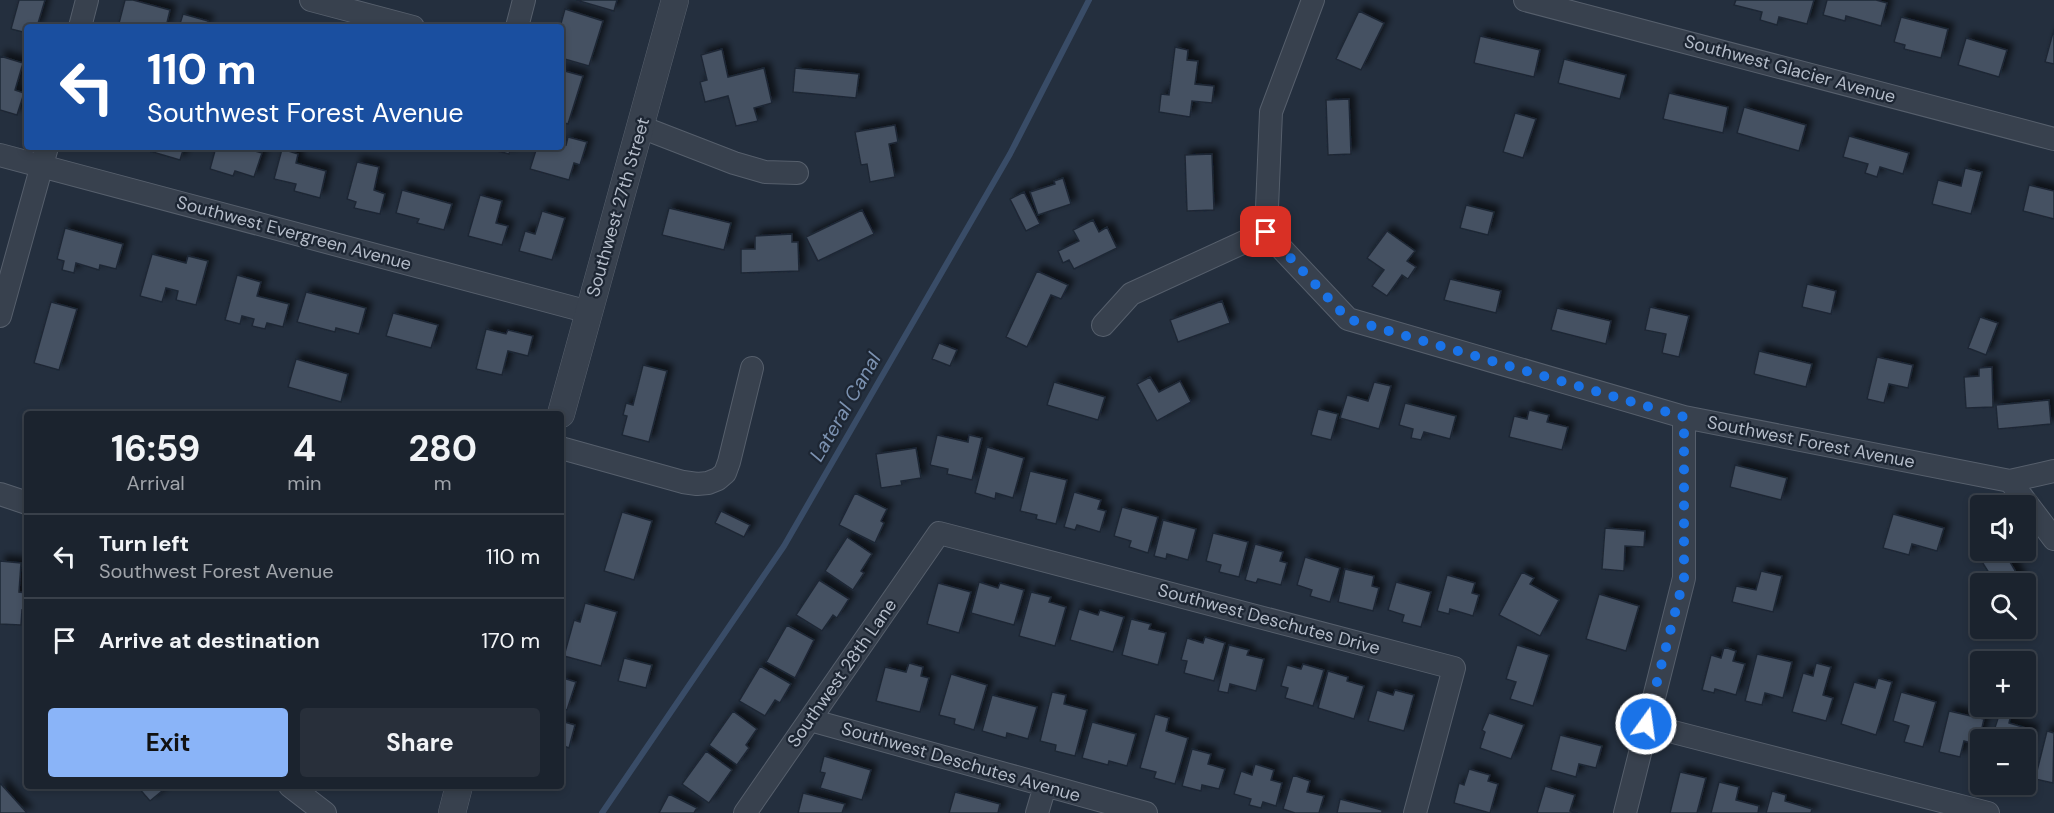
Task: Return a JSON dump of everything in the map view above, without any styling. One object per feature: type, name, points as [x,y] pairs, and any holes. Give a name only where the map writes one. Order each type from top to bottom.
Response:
[{"type":"street","points":[[81,24],[87,0]]},
{"type":"street","points":[[311,0],[402,24]]},
{"type":"street","points":[[518,24],[524,0]]},
{"type":"street","name":"Southwest 27th Street","points":[[562,411],[675,0]]},
{"type":"street","points":[[1103,325],[1131,294],[1266,232],[1271,112],[1313,0]]},
{"type":"street","name":"Southwest Glacier Avenue","points":[[1525,0],[2054,139]]},
{"type":"street","points":[[641,127],[734,164],[765,172],[797,173]]},
{"type":"street","name":"Southwest Evergreen Avenue","points":[[0,155],[44,157],[589,312]]},
{"type":"street","points":[[0,316],[44,157]]},
{"type":"street","name":"Southwest Forest Avenue","points":[[1266,232],[1348,319],[1684,417],[2010,482]]},
{"type":"street","points":[[564,449],[683,482],[708,483],[718,479],[725,473],[729,462],[752,368]]},
{"type":"street","points":[[1625,813],[1684,578],[1684,417]]},
{"type":"street","points":[[2054,471],[2010,482],[2054,539]]},
{"type":"street","points":[[0,494],[24,502]]},
{"type":"street","name":"Southwest 28th Lane","points":[[745,813],[939,533]]},
{"type":"street","name":"Southwest Deschutes Drive","points":[[939,533],[1454,668],[1415,813]]},
{"type":"street","name":"Southwest Deschutes Avenue","points":[[810,720],[1146,813]]},
{"type":"street","points":[[1646,724],[1988,813]]},
{"type":"street","points":[[1037,813],[1045,786]]},
{"type":"street","points":[[294,789],[324,813]]},
{"type":"street","points":[[452,813],[458,789]]},
{"type":"building","points":[[19,0],[45,0],[38,24],[24,24],[24,32],[11,29]]},
{"type":"building","points":[[125,0],[170,10],[167,24],[119,24]]},
{"type":"building","points":[[576,0],[617,0],[614,11]]},
{"type":"building","points":[[1736,0],[1814,0],[1807,24],[1779,17],[1777,25],[1760,20],[1762,12],[1734,5]]},
{"type":"building","points":[[1827,0],[1876,0],[1887,3],[1881,26],[1846,16],[1845,21],[1823,15]]},
{"type":"building","points":[[565,9],[603,21],[589,66],[564,59],[564,24],[561,24]]},
{"type":"building","points":[[1359,11],[1384,23],[1361,70],[1336,59]]},
{"type":"building","points":[[183,14],[208,21],[207,24],[180,24]]},
{"type":"building","points":[[1901,17],[1948,29],[1941,58],[1904,49],[1905,45],[1894,42]]},
{"type":"building","points":[[2054,29],[2054,64],[2045,62]]},
{"type":"building","points":[[1480,36],[1540,50],[1534,77],[1474,63]]},
{"type":"building","points":[[1966,38],[2007,50],[1999,77],[1958,65]]},
{"type":"building","points":[[1175,47],[1188,50],[1187,60],[1198,61],[1195,84],[1214,86],[1212,103],[1192,101],[1190,117],[1159,112],[1161,94],[1169,95]]},
{"type":"building","points":[[722,49],[728,77],[764,68],[772,103],[754,108],[758,121],[736,126],[728,96],[705,102],[700,82],[707,80],[701,55]]},
{"type":"building","points":[[0,56],[23,63],[15,90],[24,93],[17,115],[0,110]]},
{"type":"building","points":[[1564,59],[1626,75],[1620,99],[1558,83]]},
{"type":"building","points":[[795,68],[859,74],[856,98],[793,92]]},
{"type":"building","points":[[564,71],[583,76],[568,124],[564,123]]},
{"type":"building","points":[[1669,93],[1728,107],[1723,133],[1663,119]]},
{"type":"building","points":[[1349,99],[1351,154],[1328,155],[1326,100]]},
{"type":"building","points":[[1744,107],[1806,125],[1799,151],[1737,133]]},
{"type":"building","points":[[1515,113],[1536,119],[1523,158],[1503,152]]},
{"type":"building","points":[[895,125],[898,142],[889,144],[895,177],[870,182],[867,164],[861,165],[855,132]]},
{"type":"building","points":[[1849,136],[1909,153],[1903,174],[1880,167],[1877,177],[1865,173],[1868,164],[1843,157]]},
{"type":"building","points":[[568,137],[587,142],[580,165],[574,163],[569,180],[530,169],[536,150],[564,150],[564,145],[566,145]]},
{"type":"building","points":[[146,150],[183,150],[180,160]]},
{"type":"building","points":[[215,150],[252,150],[262,153],[254,177],[235,171],[233,176],[210,169]]},
{"type":"building","points":[[282,150],[298,154],[296,163],[326,171],[320,198],[294,191],[296,184],[274,179]]},
{"type":"building","points":[[494,150],[510,150],[509,154]]},
{"type":"building","points":[[1212,154],[1214,210],[1187,211],[1185,155]]},
{"type":"building","points":[[357,162],[379,167],[374,190],[385,194],[380,214],[354,208],[356,202],[347,199]]},
{"type":"building","points":[[1965,168],[1982,172],[1971,214],[1932,204],[1938,180],[1961,186]]},
{"type":"building","points":[[1063,178],[1071,204],[1038,215],[1030,192],[1055,184],[1054,181]]},
{"type":"building","points":[[2029,185],[2054,191],[2054,219],[2023,211]]},
{"type":"building","points":[[402,190],[452,204],[444,230],[417,223],[419,219],[396,213]]},
{"type":"building","points":[[1024,192],[1040,224],[1026,231],[1010,199]]},
{"type":"building","points":[[480,195],[502,201],[496,223],[508,226],[502,245],[468,236]]},
{"type":"building","points":[[1466,205],[1494,212],[1488,235],[1460,228]]},
{"type":"building","points":[[669,208],[731,223],[724,250],[662,235]]},
{"type":"building","points":[[862,210],[874,234],[818,261],[806,237]]},
{"type":"building","points":[[542,211],[565,218],[552,260],[519,251],[525,231],[535,234]]},
{"type":"building","points":[[1093,220],[1099,232],[1107,227],[1117,248],[1074,269],[1069,260],[1063,263],[1058,251],[1079,241],[1073,230]]},
{"type":"building","points":[[65,228],[123,244],[116,269],[100,265],[99,270],[76,263],[74,273],[62,270],[64,261],[57,259]]},
{"type":"building","points":[[1387,231],[1415,251],[1407,261],[1416,267],[1408,279],[1402,275],[1387,296],[1372,286],[1384,270],[1367,258]]},
{"type":"building","points":[[792,234],[792,242],[798,242],[799,271],[741,273],[741,249],[755,249],[755,236]]},
{"type":"building","points":[[152,254],[186,263],[188,256],[208,261],[196,305],[176,300],[178,291],[166,288],[162,302],[140,296]]},
{"type":"building","points":[[1037,271],[1068,285],[1061,299],[1051,295],[1027,347],[1006,337]]},
{"type":"building","points":[[237,275],[261,282],[257,296],[289,304],[283,327],[267,323],[265,329],[252,326],[254,319],[242,316],[240,324],[225,320]]},
{"type":"building","points":[[1450,279],[1501,291],[1496,313],[1444,300]]},
{"type":"building","points":[[1807,284],[1836,291],[1831,314],[1802,307]]},
{"type":"building","points":[[306,292],[366,308],[359,334],[336,328],[335,332],[297,322]]},
{"type":"building","points":[[1222,301],[1230,323],[1178,342],[1170,320]]},
{"type":"building","points":[[51,302],[77,309],[59,370],[34,363]]},
{"type":"building","points":[[1650,307],[1689,316],[1679,357],[1662,353],[1666,334],[1645,330]]},
{"type":"building","points":[[1557,308],[1611,321],[1606,344],[1551,330]]},
{"type":"building","points":[[393,313],[438,325],[431,348],[386,336]]},
{"type":"building","points":[[1980,317],[1998,323],[1986,355],[1968,348]]},
{"type":"building","points":[[486,329],[506,334],[508,330],[533,336],[528,356],[508,351],[502,375],[476,369]]},
{"type":"building","points":[[939,343],[957,350],[950,366],[932,359]]},
{"type":"building","points":[[1759,351],[1812,364],[1806,387],[1754,374]]},
{"type":"building","points":[[1877,357],[1913,365],[1908,388],[1889,384],[1884,403],[1867,399]]},
{"type":"building","points":[[296,359],[348,374],[341,402],[288,387]]},
{"type":"building","points":[[643,365],[667,371],[649,442],[622,435],[627,416],[623,415],[626,403],[633,405]]},
{"type":"building","points":[[1992,367],[1993,407],[1966,408],[1964,377],[1979,376],[1979,368]]},
{"type":"building","points":[[1150,377],[1159,392],[1180,381],[1191,402],[1157,421],[1137,384]]},
{"type":"building","points":[[1054,382],[1105,397],[1098,420],[1047,405]]},
{"type":"building","points":[[1374,382],[1391,386],[1379,429],[1340,418],[1347,395],[1368,401]]},
{"type":"building","points":[[2049,400],[2051,424],[1998,429],[1996,405]]},
{"type":"building","points":[[1405,403],[1456,416],[1450,439],[1424,432],[1421,440],[1411,438],[1413,429],[1399,425]]},
{"type":"building","points":[[1318,409],[1338,414],[1331,440],[1311,435]]},
{"type":"building","points":[[1529,410],[1549,415],[1547,422],[1568,427],[1562,450],[1509,437],[1514,416],[1527,419]]},
{"type":"building","points":[[937,435],[968,442],[969,435],[982,438],[972,480],[947,474],[948,469],[930,465]]},
{"type":"building","points":[[987,447],[1024,458],[1013,498],[996,493],[995,499],[975,493]]},
{"type":"building","points":[[916,448],[921,478],[901,481],[902,485],[881,488],[876,454]]},
{"type":"building","points":[[1735,465],[1787,478],[1781,500],[1730,487]]},
{"type":"building","points":[[1030,471],[1067,480],[1056,524],[1036,519],[1037,515],[1020,511]]},
{"type":"building","points":[[1074,492],[1101,500],[1098,509],[1106,511],[1100,532],[1077,525],[1075,530],[1064,527]]},
{"type":"building","points":[[855,493],[887,509],[881,521],[884,523],[875,543],[839,525]]},
{"type":"building","points":[[1122,507],[1158,517],[1148,553],[1129,547],[1131,541],[1114,536]]},
{"type":"building","points":[[721,511],[750,525],[744,537],[715,523]]},
{"type":"building","points":[[622,512],[652,521],[634,580],[604,571]]},
{"type":"building","points":[[1893,514],[1944,528],[1937,551],[1912,544],[1909,555],[1883,548]]},
{"type":"building","points":[[1163,520],[1196,529],[1188,560],[1167,554],[1166,559],[1154,556]]},
{"type":"building","points":[[1605,528],[1645,531],[1644,547],[1625,546],[1624,571],[1602,569]]},
{"type":"building","points":[[1213,533],[1248,542],[1239,577],[1219,572],[1221,565],[1206,561]]},
{"type":"building","points":[[847,537],[872,554],[853,590],[825,571]]},
{"type":"building","points":[[1255,544],[1283,552],[1280,561],[1287,563],[1281,585],[1258,579],[1256,583],[1245,580]]},
{"type":"building","points":[[1305,557],[1340,568],[1330,602],[1310,596],[1312,590],[1297,585]]},
{"type":"building","points":[[0,561],[21,563],[19,592],[24,593],[24,610],[22,610],[21,625],[0,624]]},
{"type":"building","points":[[1981,561],[2009,561],[2017,573],[1989,573]]},
{"type":"building","points":[[1345,569],[1374,576],[1372,586],[1379,588],[1373,611],[1338,602]]},
{"type":"building","points":[[1761,571],[1782,576],[1773,612],[1732,602],[1736,586],[1756,590]]},
{"type":"building","points":[[1522,572],[1534,578],[1530,584],[1559,600],[1540,636],[1499,615]]},
{"type":"building","points":[[1447,575],[1475,583],[1472,593],[1479,595],[1473,616],[1450,609],[1449,614],[1437,611]]},
{"type":"building","points":[[819,580],[849,599],[837,618],[833,615],[822,631],[796,615]]},
{"type":"building","points":[[979,582],[998,588],[1000,583],[1024,590],[1014,625],[971,613]]},
{"type":"building","points":[[1396,582],[1431,592],[1421,627],[1402,622],[1404,615],[1388,610]]},
{"type":"building","points":[[938,583],[971,592],[959,633],[927,624]]},
{"type":"building","points":[[1031,592],[1051,597],[1049,602],[1066,607],[1055,646],[1019,636]]},
{"type":"building","points":[[1599,594],[1639,606],[1626,651],[1586,639]]},
{"type":"building","points":[[585,603],[617,612],[601,666],[564,656],[574,620],[580,622]]},
{"type":"building","points":[[1079,609],[1098,615],[1100,610],[1124,617],[1113,652],[1070,640]]},
{"type":"building","points":[[1131,619],[1151,624],[1149,629],[1166,633],[1158,665],[1122,655]]},
{"type":"building","points":[[787,625],[814,640],[795,678],[766,662]]},
{"type":"building","points":[[1205,637],[1225,643],[1214,681],[1184,673],[1187,661],[1181,660],[1187,638],[1203,643]]},
{"type":"building","points":[[1229,645],[1249,650],[1247,655],[1264,659],[1256,691],[1230,684],[1228,693],[1218,691]]},
{"type":"building","points":[[1517,645],[1549,655],[1533,706],[1510,699],[1516,682],[1506,679]]},
{"type":"building","points":[[1724,647],[1736,651],[1733,661],[1745,664],[1736,695],[1715,689],[1714,693],[1702,690],[1711,655],[1721,658]]},
{"type":"building","points":[[1757,654],[1792,662],[1783,698],[1765,693],[1762,705],[1745,701]]},
{"type":"building","points":[[624,658],[652,665],[646,688],[618,681]]},
{"type":"building","points":[[909,663],[923,667],[921,676],[929,678],[920,712],[876,701],[885,667],[906,672]]},
{"type":"building","points":[[1816,663],[1831,667],[1823,695],[1833,698],[1826,721],[1792,712],[1803,673],[1813,676]]},
{"type":"building","points":[[1303,664],[1324,670],[1313,706],[1285,698],[1288,688],[1281,686],[1287,665],[1301,669]]},
{"type":"building","points":[[760,666],[791,684],[780,703],[775,700],[765,716],[739,701]]},
{"type":"building","points":[[1328,671],[1348,677],[1347,681],[1364,686],[1354,719],[1318,708]]},
{"type":"building","points":[[951,674],[987,685],[974,730],[954,724],[955,719],[939,715]]},
{"type":"building","points":[[564,678],[576,682],[567,710],[564,710]]},
{"type":"building","points":[[1878,678],[1892,682],[1876,735],[1841,724],[1854,682],[1875,688]]},
{"type":"building","points":[[1377,690],[1393,695],[1395,690],[1414,695],[1404,731],[1368,721]]},
{"type":"building","points":[[1052,692],[1066,695],[1064,704],[1087,710],[1075,756],[1055,751],[1056,745],[1040,741]]},
{"type":"building","points":[[1901,692],[1936,702],[1923,747],[1904,742],[1909,726],[1893,721]]},
{"type":"building","points":[[992,695],[1037,707],[1028,739],[1007,733],[1006,738],[982,731]]},
{"type":"building","points":[[733,711],[757,729],[746,745],[749,748],[737,765],[709,745]]},
{"type":"building","points":[[1949,711],[1984,719],[1982,729],[1970,729],[1970,743],[1964,741],[1960,757],[1939,752]]},
{"type":"building","points":[[1489,713],[1524,725],[1511,759],[1480,748],[1485,732],[1482,730]]},
{"type":"building","points":[[1155,714],[1169,718],[1166,731],[1188,738],[1175,784],[1154,778],[1156,772],[1140,768]]},
{"type":"building","points":[[1998,717],[2010,717],[2009,723],[2030,729],[1995,729]]},
{"type":"building","points":[[564,722],[575,725],[569,748],[564,746]]},
{"type":"building","points":[[1092,722],[1136,734],[1127,766],[1109,761],[1108,765],[1082,758]]},
{"type":"building","points":[[2047,731],[2054,733],[2053,783],[2036,779]]},
{"type":"building","points":[[1560,735],[1602,746],[1596,768],[1579,764],[1576,777],[1551,770]]},
{"type":"building","points":[[1192,749],[1211,754],[1208,764],[1225,769],[1219,789],[1202,785],[1201,791],[1182,786]]},
{"type":"building","points":[[706,751],[732,770],[709,803],[682,784]]},
{"type":"building","points":[[824,756],[871,770],[862,800],[820,788],[825,773],[820,772]]},
{"type":"building","points":[[1255,764],[1274,770],[1271,780],[1282,783],[1276,806],[1263,802],[1261,808],[1249,805],[1251,799],[1234,794],[1241,771],[1252,775]]},
{"type":"building","points":[[1469,769],[1490,775],[1488,781],[1498,784],[1490,813],[1454,803],[1459,783],[1464,785]]},
{"type":"building","points":[[1680,772],[1706,778],[1697,813],[1670,813]]},
{"type":"building","points":[[1293,775],[1310,781],[1307,792],[1324,796],[1319,813],[1295,813],[1283,809]]},
{"type":"building","points":[[1719,782],[1739,787],[1736,800],[1759,806],[1758,813],[1711,813]]},
{"type":"building","points":[[0,783],[27,813],[0,813]]},
{"type":"building","points":[[1545,786],[1575,795],[1570,811],[1578,813],[1537,813]]},
{"type":"building","points":[[140,789],[164,789],[150,801]]},
{"type":"building","points":[[1772,791],[1786,795],[1785,801],[1812,809],[1811,813],[1766,813]]},
{"type":"building","points":[[955,792],[1000,804],[998,813],[949,813]]},
{"type":"building","points":[[803,793],[845,804],[842,813],[798,813]]},
{"type":"building","points":[[669,794],[697,808],[694,813],[659,813]]},
{"type":"building","points":[[1340,799],[1382,810],[1382,813],[1337,813]]},
{"type":"waterway","name":"Lateral Canal","points":[[602,813],[784,546],[1010,154],[1089,0]]},
{"type":"route","points":[[1266,232],[1348,319],[1684,417],[1684,578],[1646,724]]}]
